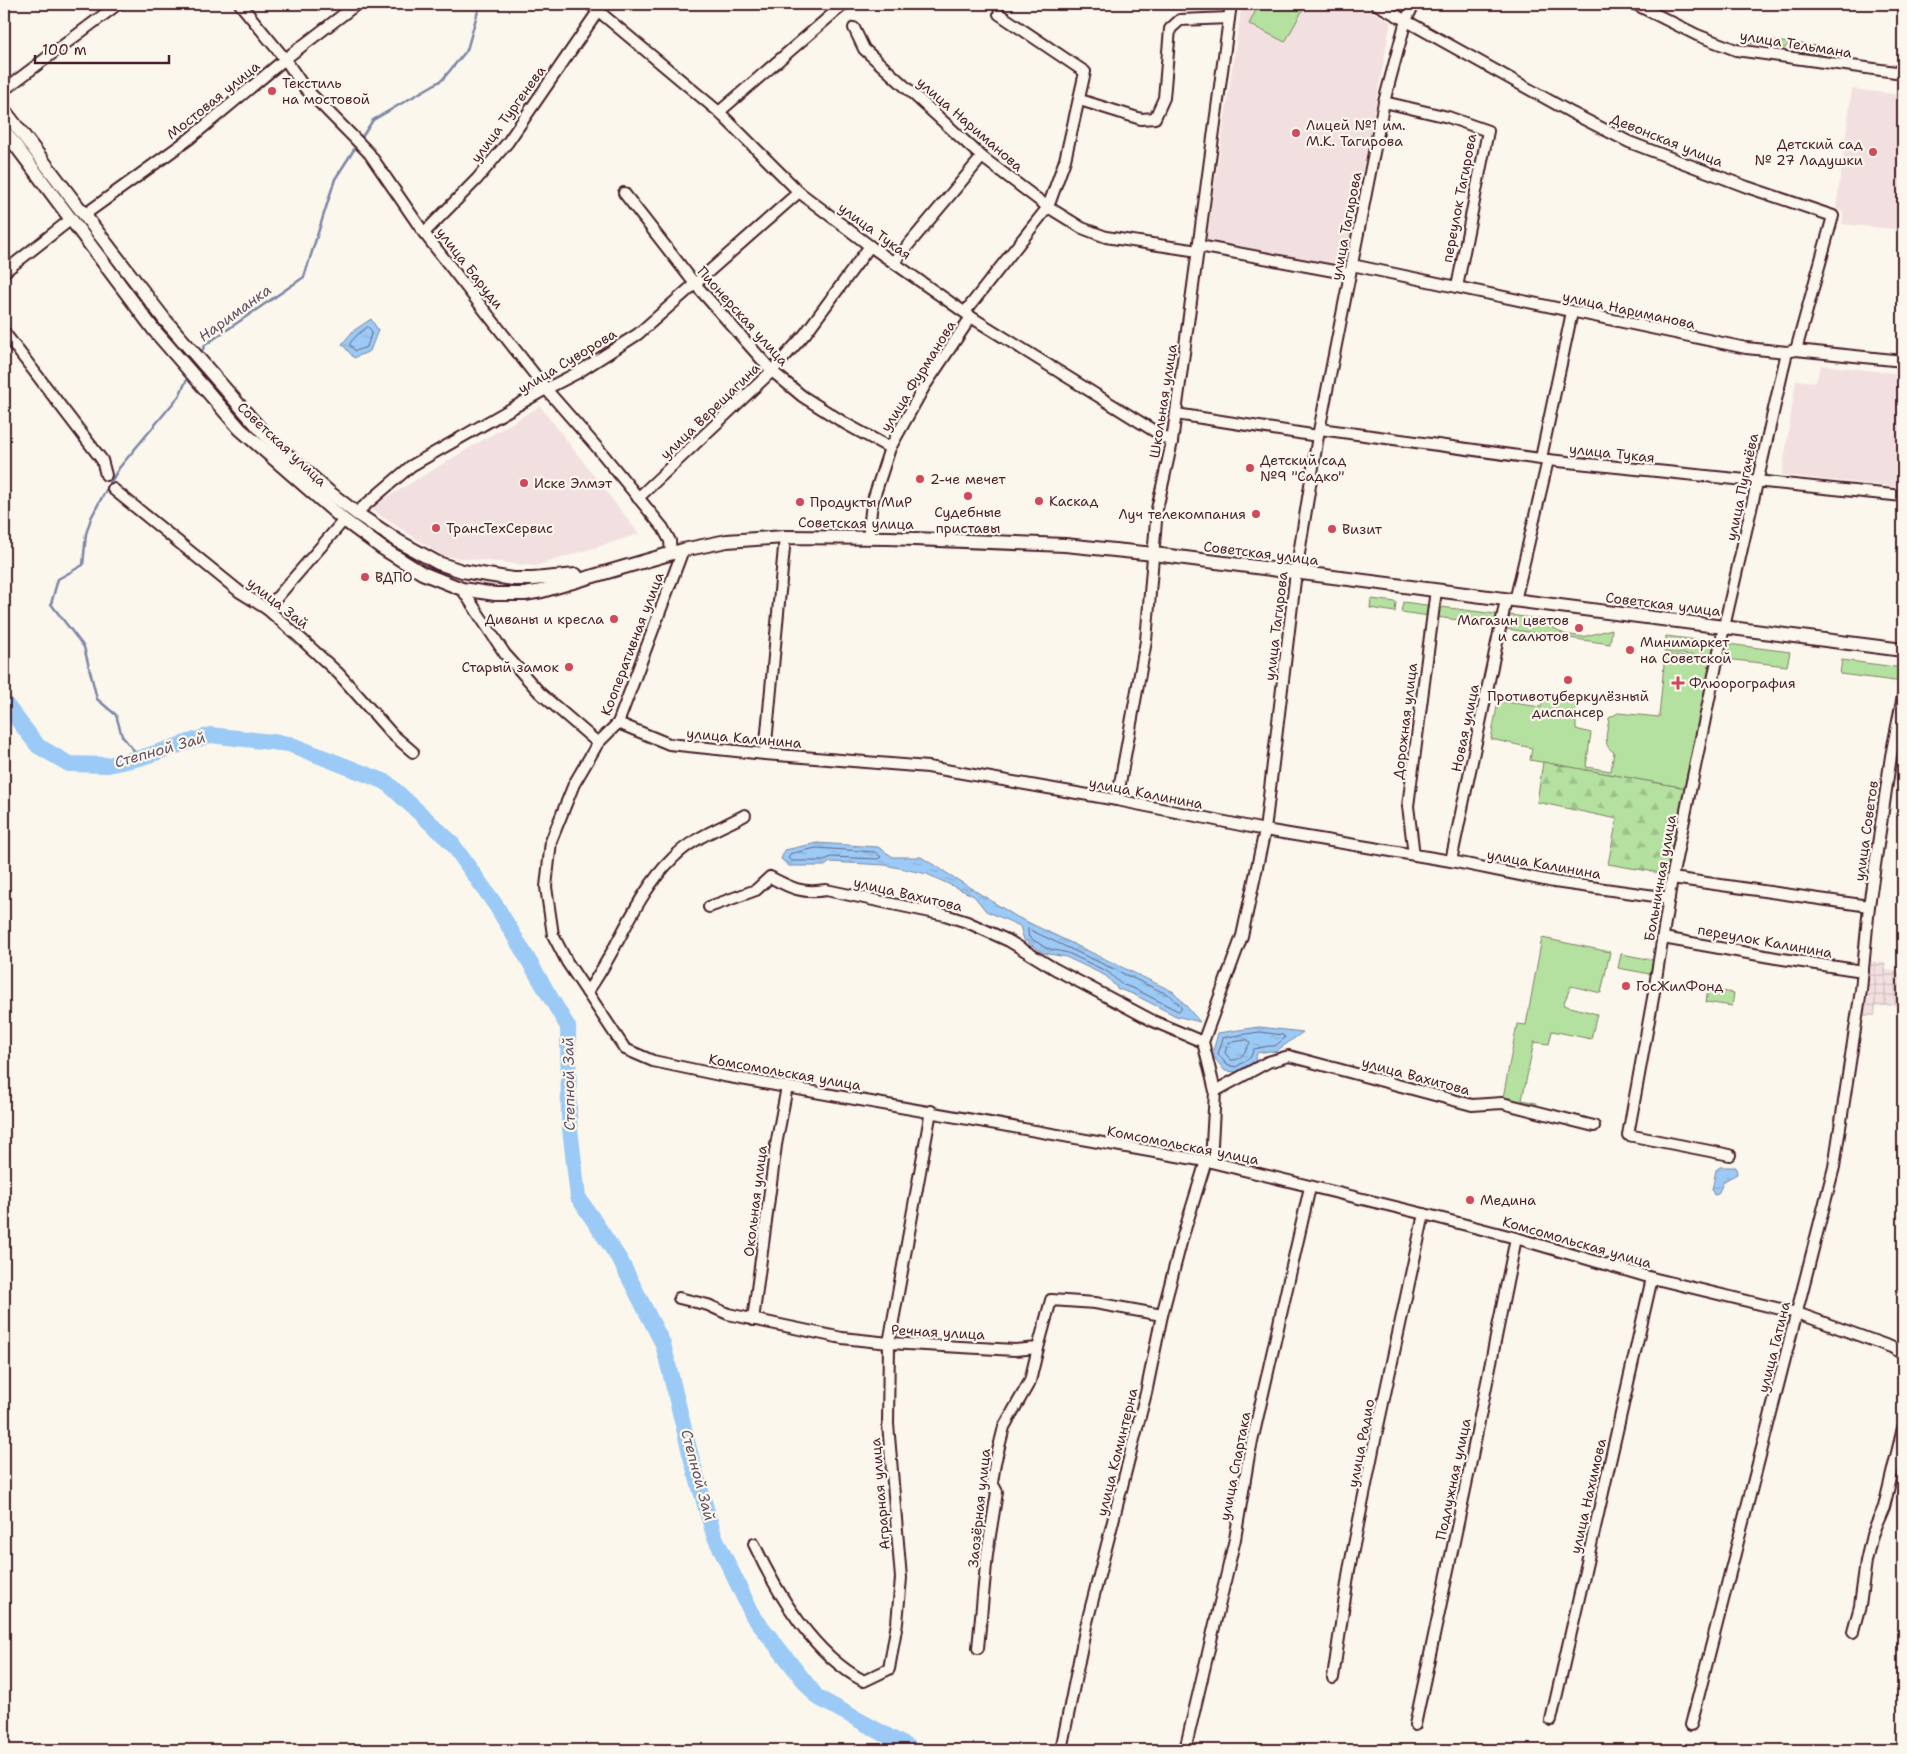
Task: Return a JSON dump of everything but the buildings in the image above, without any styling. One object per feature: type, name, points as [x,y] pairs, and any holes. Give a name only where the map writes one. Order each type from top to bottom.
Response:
[{"type":"main road","name":"Советская улица","points":[[4,110],[165,320],[264,443],[344,520],[382,548],[422,573],[462,589],[495,594],[525,594],[542,591],[677,551],[727,541],[785,537],[868,538],[1066,546],[1154,554],[1903,650]]},
{"type":"main road","name":"Советская улица","points":[[4,130],[154,330],[224,412],[356,513],[398,541],[438,563],[462,571],[505,579],[534,579],[615,569]]},
{"type":"street","points":[[4,90],[118,4]]},
{"type":"street","name":"улица Баруди","points":[[240,4],[285,59],[304,86],[368,153],[424,233],[546,389],[601,452],[666,533],[677,551]]},
{"type":"street","name":"Мостовая улица","points":[[84,215],[189,139],[285,59],[357,4]]},
{"type":"street","points":[[719,112],[844,4]]},
{"type":"street","name":"Школьная улица","points":[[1117,800],[1146,641],[1157,509],[1172,442],[1232,4]]},
{"type":"street","name":"Девонская улица","points":[[1376,4],[1572,113],[1629,142],[1747,187],[1832,216],[1791,351]]},
{"type":"street","name":"улица Тагирова","points":[[1203,1042],[1242,936],[1265,830],[1296,572],[1319,432],[1384,102],[1406,20],[1414,4]]},
{"type":"street","name":"улица Тельмана","points":[[1635,4],[1697,35],[1746,52],[1903,73]]},
{"type":"street","name":"улица Тукая","points":[[597,6],[719,112],[799,192],[870,246],[968,314],[1172,442]]},
{"type":"street","name":"улица Тургенева","points":[[424,233],[477,179],[508,142],[597,6]]},
{"type":"street","name":"улица Фурманова","points":[[868,538],[872,503],[890,448],[968,314],[1048,207],[1066,160],[1085,72],[999,14]]},
{"type":"street","points":[[1080,100],[1142,119],[1155,118],[1164,98],[1170,29],[1180,20],[1229,18]]},
{"type":"street","name":"улица Нариманова","points":[[854,28],[864,49],[982,158],[1048,207],[1082,228],[1106,237],[1351,269],[1457,288],[1746,348],[1903,361]]},
{"type":"street","name":"переулок Тагирова","points":[[1384,102],[1448,118],[1488,131],[1457,288]]},
{"type":"street","points":[[894,262],[982,158]]},
{"type":"street","name":"улица Суворова","points":[[356,513],[412,466],[577,373],[638,334],[799,192]]},
{"type":"street","name":"Пионерская улица","points":[[624,193],[695,284],[772,371],[809,400],[846,424],[890,448]]},
{"type":"street","points":[[4,272],[70,220]]},
{"type":"street","name":"улица Верещагина","points":[[638,498],[772,371],[805,334],[870,246]]},
{"type":"street","name":"Новая улица","points":[[1451,861],[1544,459],[1572,312]]},
{"type":"street","points":[[4,332],[102,460],[106,475]]},
{"type":"street","name":"улица Пугачёва","points":[[1724,627],[1758,482],[1772,412],[1791,351]]},
{"type":"street","name":"улица Тукая","points":[[1176,414],[1544,459],[1903,496]]},
{"type":"street","name":"улица Зай","points":[[113,489],[240,592],[267,609],[339,674],[392,734],[413,752]]},
{"type":"street","points":[[267,609],[344,520]]},
{"type":"street","points":[[765,754],[785,537]]},
{"type":"street","name":"Кооперативная улица","points":[[587,992],[567,962],[553,936],[546,887],[551,840],[574,784],[598,743],[618,723],[677,551]]},
{"type":"street","points":[[462,589],[505,654],[540,693],[598,743]]},
{"type":"street","name":"Дорожная улица","points":[[1414,855],[1408,806],[1436,590]]},
{"type":"street","name":"Больничная улица","points":[[1724,627],[1672,878],[1628,1135],[1730,1155]]},
{"type":"street","name":"улица Советов","points":[[1863,972],[1869,906],[1891,756],[1903,696]]},
{"type":"street","name":"улица Калинина","points":[[618,723],[669,744],[928,767],[1117,800],[1265,830],[1451,861],[1554,882],[1669,898]]},
{"type":"street","points":[[587,992],[601,974],[651,882],[674,857],[696,840],[745,816]]},
{"type":"street","name":"улица Вахитова","points":[[709,907],[756,890],[770,877],[795,890],[813,892],[826,890],[946,915],[1009,941],[1055,969],[1153,1021],[1203,1042]]},
{"type":"street","points":[[1672,878],[1869,906]]},
{"type":"street","name":"переулок Калинина","points":[[1663,938],[1863,972]]},
{"type":"street","name":"улица Гатина","points":[[1691,1725],[1834,1167],[1863,972]]},
{"type":"street","name":"Комсомольская улица","points":[[587,992],[625,1049],[653,1062],[1208,1162],[1424,1214],[1516,1238],[1652,1278],[1797,1313],[1891,1347],[1903,1354]]},
{"type":"street","points":[[1203,1042],[1215,1091],[1208,1162]]},
{"type":"street","name":"улица Вахитова","points":[[1215,1091],[1268,1062],[1289,1056],[1472,1106],[1502,1103],[1594,1126]]},
{"type":"street","name":"Окольная улица","points":[[753,1320],[776,1145],[787,1087]]},
{"type":"street","name":"Аграрная улица","points":[[754,1544],[770,1577],[790,1609],[819,1644],[848,1673],[864,1682],[889,1670],[897,1623],[901,1578],[888,1424],[889,1343],[931,1111]]},
{"type":"street","name":"улица Коминтерна","points":[[1061,1750],[1086,1626],[1146,1393],[1162,1315],[1182,1239],[1208,1162]]},
{"type":"street","name":"улица Спартака","points":[[1185,1750],[1235,1539],[1249,1455],[1310,1187]]},
{"type":"street","name":"улица Радио","points":[[1332,1678],[1349,1570],[1424,1214]]},
{"type":"street","name":"Подлужная улица","points":[[1416,1725],[1516,1238]]},
{"type":"street","name":"улица Нахимова","points":[[1551,1720],[1652,1278]]},
{"type":"street","name":"Речная улица","points":[[679,1298],[708,1305],[728,1314],[842,1338],[889,1343],[1015,1350],[1038,1348]]},
{"type":"street","points":[[1038,1348],[1051,1300],[1095,1303],[1162,1315]]},
{"type":"street","name":"Заозёрная улица","points":[[978,1648],[987,1554],[997,1492],[992,1482],[995,1463],[1004,1427],[1030,1381],[1038,1348]]},
{"type":"street","points":[[1853,1632],[1860,1606],[1866,1561],[1872,1535],[1884,1507],[1903,1428]]},
{"type":"shaded area","name":"Лицей №1 им. М.К. Тагирова","points":[[1242,4],[1359,4],[1391,22],[1345,269],[1206,243]]},
{"type":"shaded area","name":"Детский сад № 27 Ладушки","points":[[1852,89],[1903,95],[1903,230],[1842,224],[1843,212],[1836,209]]},
{"type":"shaded area","points":[[1821,365],[1903,374],[1903,488],[1782,475],[1796,380],[1816,382]]},
{"type":"shaded area","points":[[540,406],[639,534],[535,566],[443,556],[369,508]]},
{"type":"shaded area","points":[[1871,961],[1885,963],[1886,970],[1903,972],[1903,1004],[1876,1007],[1875,1016],[1864,1016]]},
{"type":"green space","points":[[1259,4],[1306,4],[1285,42],[1249,24]]},
{"type":"green space","points":[[1742,37],[1790,43],[1785,48],[1748,43]]},
{"type":"green space","points":[[1796,43],[1837,49],[1836,56],[1807,52]]},
{"type":"green space","points":[[1371,599],[1396,602],[1395,612],[1370,608]]},
{"type":"green space","points":[[1403,602],[1503,615],[1501,626],[1401,612]]},
{"type":"green space","points":[[1510,615],[1538,619],[1564,634],[1583,637],[1612,629],[1610,644],[1507,629]]},
{"type":"green space","points":[[1666,636],[1790,652],[1787,666],[1664,652]]},
{"type":"green space","points":[[1665,654],[1714,661],[1686,788],[1530,760],[1532,748],[1491,739],[1498,701],[1541,707],[1543,699],[1576,703],[1576,729],[1591,733],[1586,767],[1611,771],[1614,752],[1606,742],[1609,718],[1618,713],[1659,717]]},
{"type":"green space","points":[[1842,660],[1903,668],[1903,682],[1840,674]]},
{"type":"green space","points":[[1543,762],[1691,789],[1672,875],[1608,864],[1617,819],[1537,802]]},
{"type":"green space","points":[[1542,938],[1610,952],[1601,993],[1571,986],[1563,1005],[1597,1014],[1591,1039],[1552,1031],[1549,1044],[1534,1042],[1522,1100],[1536,1103],[1536,1107],[1585,1117],[1584,1123],[1502,1103],[1517,1024],[1526,1025]]},
{"type":"green space","points":[[1621,954],[1653,960],[1650,974],[1618,968]]},
{"type":"green space","points":[[1708,989],[1734,993],[1732,1006],[1706,1002]]},
{"type":"water","points":[[371,319],[378,330],[370,351],[354,358],[342,344],[353,331]]},
{"type":"water","points":[[817,843],[878,847],[893,857],[921,857],[1017,917],[1174,992],[1200,1022],[1176,1016],[1133,994],[1118,989],[1106,976],[1066,957],[1044,953],[1024,940],[1020,926],[986,911],[974,896],[927,874],[885,865],[830,862],[825,866],[789,866],[781,859],[785,850]]},
{"type":"water","points":[[1259,1027],[1303,1032],[1275,1052],[1257,1053],[1255,1061],[1237,1072],[1225,1071],[1212,1055],[1218,1033]]},
{"type":"water","points":[[1720,1167],[1736,1167],[1737,1174],[1724,1181],[1718,1194],[1714,1195],[1712,1190],[1716,1170]]},
{"type":"waterway","name":"Нариманка","points":[[360,140],[373,120],[442,80],[467,50],[480,4]]},
{"type":"waterway","name":"Нариманка","points":[[200,355],[205,345],[304,277],[335,179],[357,145]]},
{"type":"waterway","name":"Нариманка","points":[[140,758],[122,736],[116,715],[97,699],[84,647],[51,604],[58,579],[83,565],[86,534],[91,518],[119,468],[179,396],[188,377]]},
{"type":"waterway","name":"Степной Зай","points":[[4,702],[38,746],[69,764],[108,765],[140,758],[210,735],[289,744],[386,782],[451,842],[497,907],[568,1027],[569,1120],[578,1197],[620,1260],[663,1344],[692,1461],[714,1535],[753,1616],[817,1697],[913,1750]]},
{"type":"place","name":"Текстиль на мостовой","points":[[272,91]]},
{"type":"place","name":"Лицей №1 им. М.К. Тагирова","points":[[1296,133]]},
{"type":"place","name":"Детский сад № 27 Ладушки","points":[[1873,152]]},
{"type":"place","name":"Детский сад №9 \"Садко\"","points":[[1250,468]]},
{"type":"place","name":"2-че мечет","points":[[920,479]]},
{"type":"place","name":"Иске Элмэт","points":[[524,483]]},
{"type":"place","name":"Судебные приставы","points":[[968,496]]},
{"type":"place","name":"Каскад","points":[[1039,501]]},
{"type":"place","name":"Продукты МиР","points":[[800,502]]},
{"type":"place","name":"Луч телекомпания","points":[[1256,514]]},
{"type":"place","name":"ТрансТехСервис","points":[[436,528]]},
{"type":"place","name":"Визит","points":[[1332,529]]},
{"type":"place","name":"ВДПО","points":[[365,577]]},
{"type":"place","name":"Диваны и кресла","points":[[614,619]]},
{"type":"place","name":"Магазин цветов и салютов","points":[[1579,628]]},
{"type":"place","name":"Минимаркет на Советской","points":[[1630,650]]},
{"type":"place","name":"Старый замок","points":[[569,667]]},
{"type":"place","name":"Противотуберкулёзный диспансер","points":[[1568,680]]},
{"type":"place","name":"Флюорография","points":[[1678,683]]},
{"type":"place","name":"ГосЖилФонд","points":[[1626,986]]},
{"type":"place","name":"Медина","points":[[1470,1200]]}]
